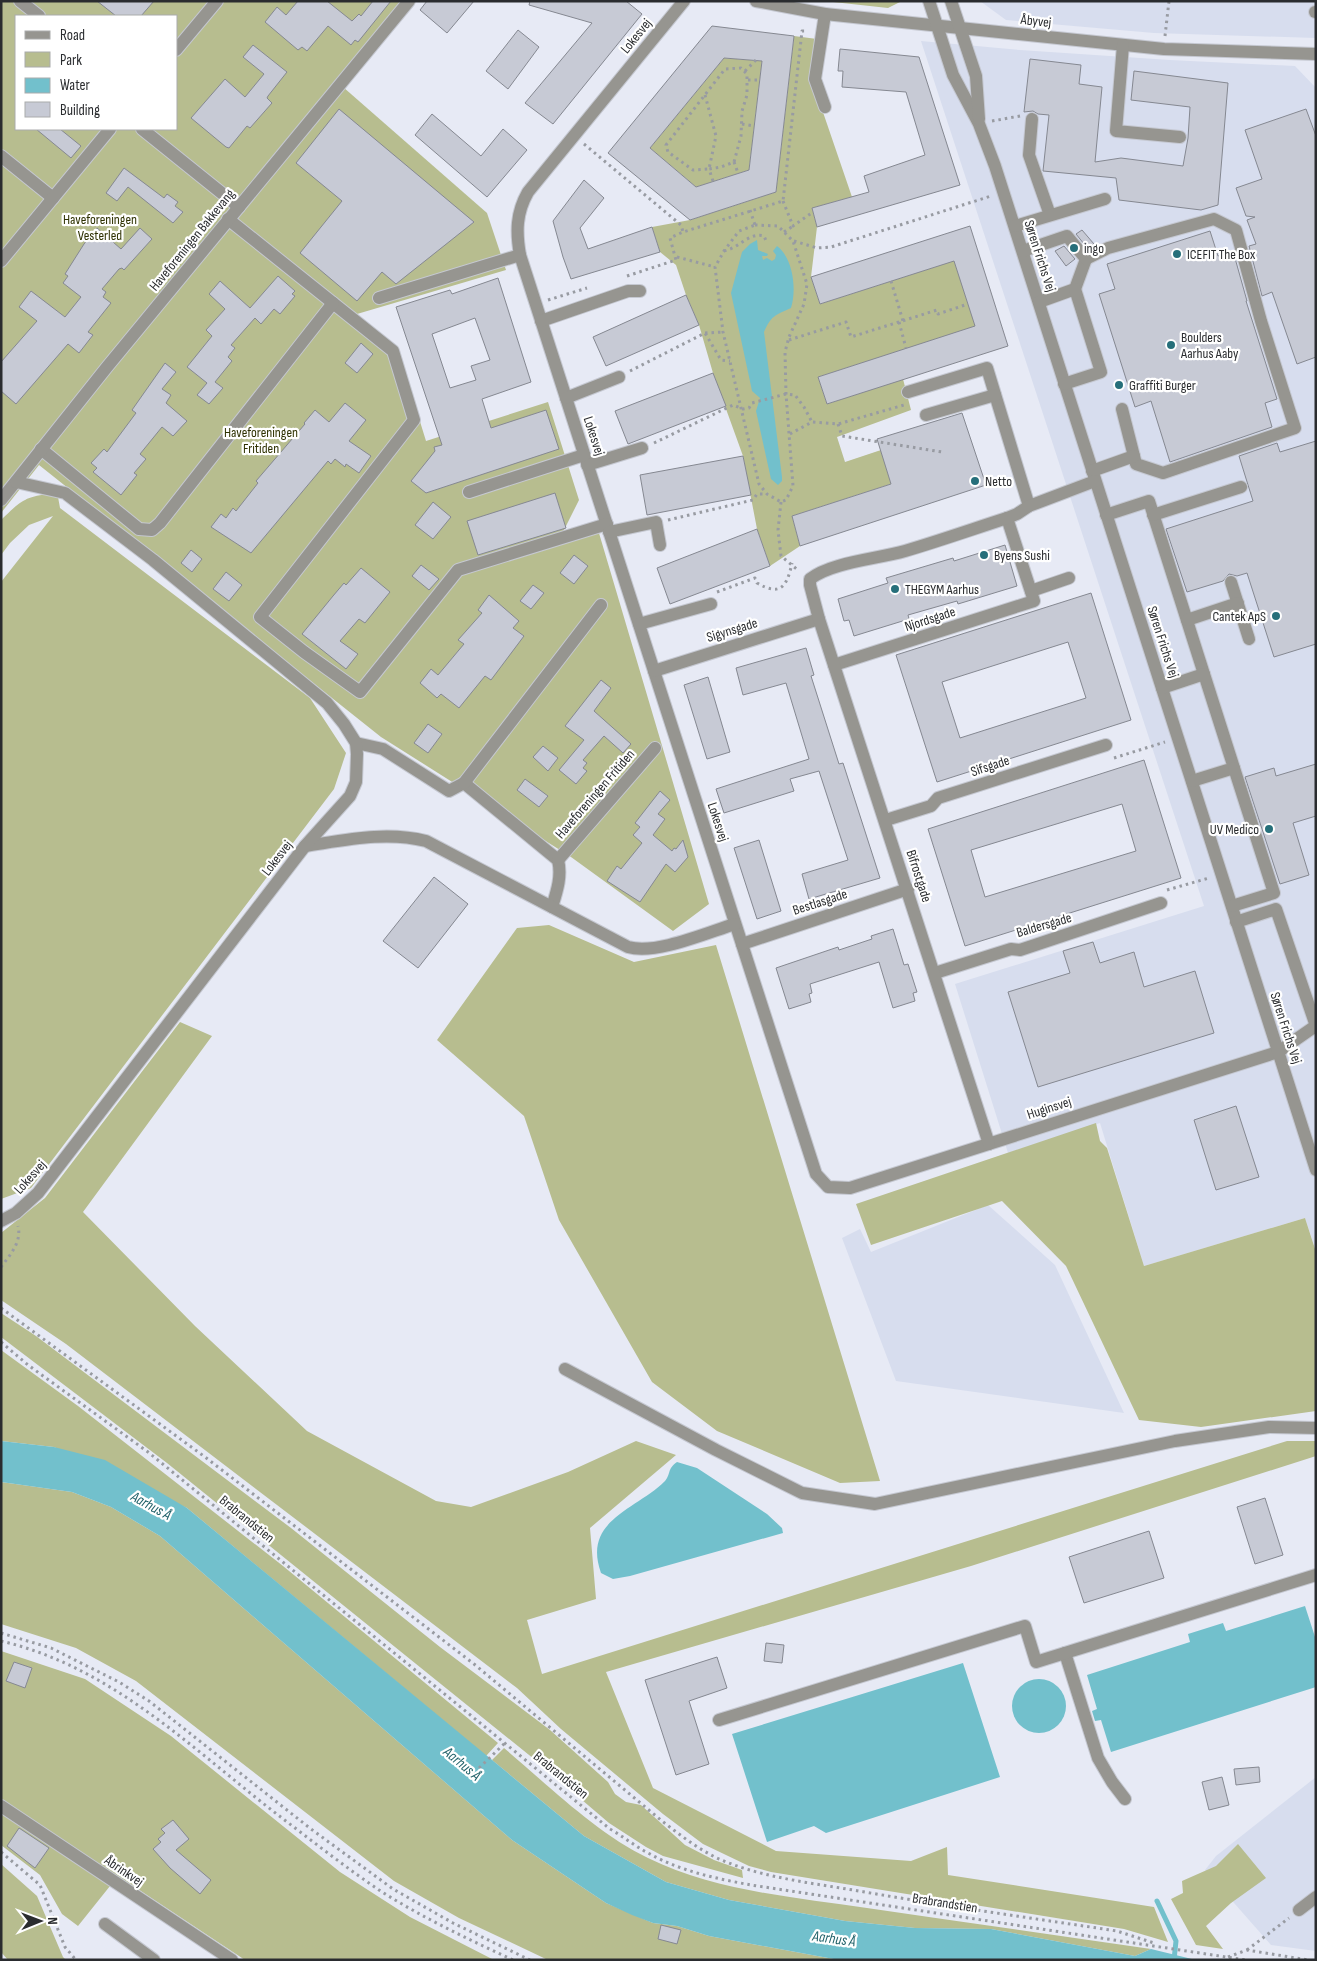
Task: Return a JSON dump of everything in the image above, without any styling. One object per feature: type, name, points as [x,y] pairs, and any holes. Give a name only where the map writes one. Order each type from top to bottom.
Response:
[{"type":"street","points":[[20,1],[38,15]]},
{"type":"street","points":[[178,48],[217,1]]},
{"type":"street","name":"Haveforeningen Bakkevang","points":[[1,500],[228,219],[409,1]]},
{"type":"street","name":"Lokesvej","points":[[684,1],[528,192],[522,203],[517,228],[520,255],[789,1089],[812,1166],[816,1174],[828,1187]]},
{"type":"street","name":"Åbyvej","points":[[756,1],[825,14],[1164,49],[1316,54]]},
{"type":"street","name":"Søren Frichs Vej","points":[[929,1],[953,75],[979,124],[1004,192],[1316,1170]]},
{"type":"street","name":"Søren Frichs Vej","points":[[951,1],[976,76],[979,124]]},
{"type":"street","points":[[825,14],[815,79],[825,107]]},
{"type":"street","points":[[1123,45],[1116,131],[1180,137]]},
{"type":"street","points":[[1032,119],[1029,155],[1050,215]]},
{"type":"street","points":[[1,260],[109,130]]},
{"type":"street","points":[[143,130],[239,206]]},
{"type":"street","points":[[1,156],[53,198]]},
{"type":"street","points":[[1015,226],[1105,198]]},
{"type":"street","points":[[228,219],[393,351],[414,420],[260,617],[360,692],[458,570],[608,528],[656,522],[660,545]]},
{"type":"street","points":[[1064,384],[1101,372],[1074,289],[1086,259],[1108,248],[1214,219],[1236,230],[1261,321],[1295,428],[1163,474],[1136,464],[1122,409]]},
{"type":"street","points":[[1023,251],[1067,236],[1086,259]]},
{"type":"street","points":[[379,298],[520,255]]},
{"type":"street","points":[[1039,302],[1074,289]]},
{"type":"street","points":[[541,321],[628,291],[640,291]]},
{"type":"street","points":[[41,449],[139,529],[152,530],[160,523],[333,303]]},
{"type":"street","points":[[910,398],[986,368],[1029,506]]},
{"type":"street","points":[[566,398],[619,377]]},
{"type":"street","points":[[926,415],[995,395]]},
{"type":"street","points":[[469,492],[586,460],[642,448]]},
{"type":"street","points":[[810,579],[817,573],[904,552],[1007,518],[1134,456]]},
{"type":"street","points":[[65,493],[76,478]]},
{"type":"street","points":[[16,482],[65,493],[153,560],[327,703],[344,724],[356,743],[358,754],[356,782],[350,796],[305,846]]},
{"type":"street","points":[[1153,516],[1242,487]]},
{"type":"street","points":[[1106,515],[1149,501],[1274,893],[1232,906]]},
{"type":"street","points":[[1007,518],[1032,596]]},
{"type":"street","name":"Njordsgade","points":[[834,665],[1032,596],[1069,578]]},
{"type":"street","name":"Bifrostgade","points":[[810,579],[819,619],[886,820],[989,1144]]},
{"type":"street","points":[[1231,582],[1249,639]]},
{"type":"street","points":[[1187,620],[1238,603]]},
{"type":"street","points":[[639,624],[711,604]]},
{"type":"street","points":[[356,743],[383,750],[449,791],[464,783],[601,606]]},
{"type":"street","name":"Sigynsgade","points":[[654,670],[819,619]]},
{"type":"street","points":[[1162,688],[1204,674]]},
{"type":"street","name":"Sifsgade","points":[[886,820],[931,806],[938,798],[1106,745]]},
{"type":"street","name":"Haveforeningen Fritiden","points":[[558,860],[655,748]]},
{"type":"street","points":[[1192,781],[1234,768]]},
{"type":"street","points":[[464,783],[558,860],[561,870],[552,907]]},
{"type":"street","name":"Lokesvej","points":[[1,1220],[16,1213],[38,1193],[54,1174],[305,846],[384,836],[410,837],[426,841],[628,947],[636,949],[645,950],[666,945],[735,924]]},
{"type":"street","name":"Bestlasgade","points":[[742,944],[908,889]]},
{"type":"street","name":"Baldersgade","points":[[935,973],[1010,949],[1020,950],[1161,903]]},
{"type":"street","points":[[1236,922],[1276,909],[1315,1027]]},
{"type":"street","name":"Huginsvej","points":[[828,1187],[850,1188],[1278,1052],[1315,1027]]},
{"type":"street","points":[[565,1369],[716,1450],[802,1493],[875,1504],[1175,1441],[1269,1427],[1316,1428]]},
{"type":"street","points":[[719,1720],[1025,1626],[1036,1662],[1316,1575]]},
{"type":"street","points":[[1065,1653],[1098,1758],[1125,1800]]},
{"type":"street","name":"Åbrinkvej","points":[[1,1806],[232,1960]]},
{"type":"street","points":[[1299,1910],[1316,1897]]},
{"type":"street","points":[[105,1924],[154,1960]]},
{"type":"path","points":[[1164,49],[1169,1]]},
{"type":"path","points":[[793,226],[783,201],[802,31],[822,33]]},
{"type":"path","points":[[745,71],[756,60]]},
{"type":"path","points":[[734,162],[721,167],[694,170],[668,152],[666,145],[725,69],[741,68],[748,74],[748,80],[747,94],[742,111],[742,136],[734,162],[738,174]]},
{"type":"path","points":[[748,80],[760,80]]},
{"type":"path","points":[[705,95],[716,136],[709,169],[713,181]]},
{"type":"path","points":[[979,124],[1019,116],[1032,119]]},
{"type":"path","points":[[742,124],[754,126]]},
{"type":"path","points":[[574,136],[681,225],[683,232]]},
{"type":"path","points":[[793,241],[817,248],[831,247],[1004,192]]},
{"type":"path","points":[[677,257],[670,238],[750,210],[783,201]]},
{"type":"path","points":[[750,210],[755,224]]},
{"type":"path","points":[[784,232],[813,212]]},
{"type":"path","points":[[755,224],[778,226],[793,241],[807,284],[804,304],[788,340],[785,352],[786,394],[793,486],[786,500],[781,502],[767,494],[759,484],[743,409],[723,332],[715,267],[739,231],[755,224]]},
{"type":"path","points":[[724,251],[730,250],[746,239],[759,235],[764,236],[767,243]]},
{"type":"path","points":[[677,257],[715,267]]},
{"type":"path","points":[[620,278],[676,260],[677,257]]},
{"type":"path","points":[[891,281],[906,348]]},
{"type":"path","points":[[535,304],[592,286]]},
{"type":"path","points":[[788,340],[846,322],[851,337],[937,310],[938,314],[968,304]]},
{"type":"path","points":[[619,377],[705,333],[723,332]]},
{"type":"path","points":[[705,333],[720,360],[730,361]]},
{"type":"path","points":[[642,448],[734,405],[743,409],[749,408],[752,403],[786,394],[795,395],[812,422]]},
{"type":"path","points":[[790,434],[812,422],[838,424],[910,398]]},
{"type":"path","points":[[838,424],[842,436],[942,452]]},
{"type":"path","points":[[656,522],[753,500],[756,494],[767,494]]},
{"type":"path","points":[[781,502],[778,530],[781,556],[810,579]]},
{"type":"path","points":[[711,604],[715,593],[755,578],[757,584],[765,588],[774,590],[783,587],[788,579],[792,563]]},
{"type":"path","points":[[1106,745],[1110,759],[1178,738]]},
{"type":"path","points":[[1161,903],[1158,893],[1221,874]]},
{"type":"path","points":[[1,1267],[13,1252],[20,1234],[16,1213]]},
{"type":"path","points":[[1,1308],[205,1457],[474,1664],[662,1821],[689,1842],[718,1858],[755,1872],[780,1878],[1117,1931],[1160,1946]]},
{"type":"path","name":"Brabrandstien","points":[[1,1342],[28,1365],[148,1452],[610,1829],[650,1854],[672,1864],[728,1881],[1246,1960]]},
{"type":"path","points":[[1,1633],[51,1648],[119,1682],[149,1701],[312,1830],[393,1889],[453,1923],[530,1960]]},
{"type":"path","points":[[1,1641],[40,1653],[101,1680],[128,1697],[204,1753],[277,1814],[379,1890],[463,1937],[513,1960]]},
{"type":"path","points":[[479,1768],[504,1743]]},
{"type":"path","points":[[1,1852],[40,1885],[65,1947],[76,1960]]},
{"type":"path","points":[[1247,1950],[1299,1910]]},
{"type":"path","name":"Brabrandstien","points":[[1228,1957],[1247,1950],[1308,1960]]},
{"type":"shaded area","points":[[980,1],[1316,1],[1316,38],[1154,33],[1006,20]]},
{"type":"shaded area","points":[[921,41],[1020,50],[1295,66],[1316,88],[1316,1251],[1305,1218],[1144,1266],[1100,1123],[1008,1153],[955,984],[1204,906]]},
{"type":"shaded area","points":[[988,1205],[1055,1265],[1124,1413],[896,1381],[842,1238],[860,1229],[871,1252]]},
{"type":"shaded area","points":[[1316,1777],[1316,1951],[1271,1945],[1205,1870],[1216,1856]]},
{"type":"green space","name":"Haveforeningen Fritiden","points":[[1,1],[408,1],[234,218],[397,347],[426,441],[548,402],[579,500],[562,534],[596,523],[709,904],[673,931],[571,857],[381,737],[39,465],[1,513]]},
{"type":"green space","points":[[824,1],[902,1],[888,8]]},
{"type":"green space","points":[[794,36],[817,39],[813,83],[852,197],[812,208],[817,227],[811,277],[820,304],[947,263],[954,259],[976,328],[818,377],[827,404],[903,379],[911,410],[837,437],[845,462],[881,450],[891,484],[792,516],[800,546],[770,566],[757,529],[743,456],[713,373],[699,325],[676,265],[660,252],[652,227],[690,220],[776,192]]},
{"type":"green space","points":[[724,58],[762,61],[749,170],[696,187],[650,148]]},
{"type":"green space","points":[[343,87],[487,213],[506,270],[357,314],[235,218]]},
{"type":"green space","points":[[50,494],[58,497],[60,508],[310,698],[346,753],[334,789],[31,1188],[1,1199],[1,582],[53,516],[29,525],[10,543],[1,555],[1,520],[22,501]]},
{"type":"green space","points":[[549,925],[634,962],[716,945],[880,1481],[840,1483],[717,1431],[652,1382],[559,1220],[524,1116],[437,1040],[517,928]]},
{"type":"green space","points":[[180,1022],[212,1036],[83,1212],[195,1326],[307,1431],[436,1501],[471,1507],[568,1472],[636,1441],[676,1455],[590,1528],[596,1599],[527,1620],[542,1674],[1287,1441],[1316,1441],[1316,1456],[971,1566],[606,1672],[653,1788],[776,1851],[911,1861],[947,1847],[948,1875],[1154,1907],[1168,1942],[1124,1929],[771,1872],[749,1866],[703,1844],[663,1814],[561,1729],[517,1688],[66,1344],[1,1300],[1,1233],[45,1198]]},
{"type":"green space","points":[[1096,1123],[1100,1141],[1107,1148],[1144,1266],[1305,1218],[1316,1252],[1316,1411],[1201,1427],[1139,1420],[1066,1266],[1002,1201],[871,1245],[856,1204]]},
{"type":"green space","points":[[1,1313],[36,1336],[291,1528],[440,1647],[550,1730],[608,1782],[615,1794],[626,1802],[641,1805],[685,1845],[714,1860],[742,1870],[743,1878],[663,1856],[609,1823],[534,1759],[167,1463],[1,1337]]},
{"type":"green space","points":[[1,1350],[78,1406],[283,1566],[498,1743],[486,1756],[187,1508],[54,1447],[1,1441]]},
{"type":"green space","points":[[1,1482],[72,1492],[111,1507],[160,1536],[512,1840],[606,1903],[653,1923],[677,1926],[709,1936],[839,1960],[548,1960],[459,1918],[394,1881],[136,1681],[76,1648],[1,1624]]},
{"type":"green space","points":[[1,1651],[85,1679],[171,1736],[340,1872],[410,1917],[494,1960],[245,1960],[118,1876],[78,1926],[62,1914],[40,1875],[1,1845]]},
{"type":"green space","points":[[504,1748],[573,1808],[629,1848],[674,1869],[700,1878],[783,1896],[1151,1949],[1135,1956],[991,1929],[915,1928],[845,1921],[729,1900],[666,1882],[584,1836],[492,1760]]},
{"type":"green space","points":[[1238,1844],[1266,1878],[1231,1903],[1206,1926],[1223,1949],[1196,1945],[1171,1899],[1183,1893],[1182,1881],[1216,1866]]},
{"type":"green space","points":[[1,1864],[37,1896],[66,1960],[8,1960],[1,1952]]},
{"type":"water","points":[[757,240],[758,250],[768,254],[767,256],[762,256],[763,260],[767,258],[772,261],[775,259],[776,255],[773,251],[777,246],[787,258],[792,274],[794,292],[791,308],[774,317],[764,332],[782,477],[782,481],[778,485],[771,479],[756,411],[760,398],[752,391],[731,293],[742,252]]},
{"type":"water","name":"Aarhus Å","points":[[1,1441],[54,1447],[105,1460],[187,1508],[584,1836],[666,1882],[729,1900],[845,1921],[915,1928],[991,1929],[1135,1956],[1151,1949],[1196,1960],[839,1960],[709,1936],[677,1926],[653,1923],[632,1915],[606,1903],[512,1840],[160,1536],[111,1507],[72,1492],[1,1482]]},
{"type":"water","points":[[677,1462],[697,1468],[767,1514],[782,1528],[783,1533],[630,1576],[613,1579],[601,1573],[597,1555],[599,1540],[605,1528],[615,1518],[665,1481],[670,1469]]},
{"type":"water","points":[[1305,1606],[1316,1640],[1316,1687],[1111,1752],[1101,1720],[1095,1721],[1092,1711],[1097,1709],[1087,1675],[1190,1642],[1188,1634],[1223,1623],[1226,1631]]},
{"type":"water","points":[[963,1663],[1000,1777],[826,1833],[814,1826],[767,1842],[732,1734]]},
{"type":"water","points":[[1034,1679],[1044,1679],[1054,1683],[1062,1691],[1066,1706],[1062,1721],[1054,1729],[1044,1733],[1034,1733],[1024,1729],[1016,1721],[1012,1711],[1012,1701],[1016,1691],[1024,1683]]},
{"type":"building","points":[[97,1],[154,1],[142,15],[115,15]]},
{"type":"building","points":[[298,1],[327,1],[352,21],[359,14],[361,16],[373,1],[391,1],[358,42],[355,40],[351,45],[328,26],[307,51],[302,47],[298,50],[265,22],[277,7],[286,15]]},
{"type":"building","points":[[427,1],[474,1],[447,33],[420,10]]},
{"type":"building","points":[[530,1],[626,1],[642,14],[553,124],[525,103],[592,23],[529,5]]},
{"type":"building","points":[[712,26],[794,36],[776,192],[690,220],[608,153]],"holes":[[[724,58],[762,61],[749,170],[696,187],[650,148]]]},
{"type":"building","points":[[518,30],[539,47],[508,89],[486,71]]},
{"type":"building","points":[[253,45],[287,72],[267,98],[272,103],[250,128],[247,126],[229,148],[191,118],[225,79],[245,97],[264,74],[243,57]]},
{"type":"building","points":[[840,49],[919,57],[960,185],[817,227],[812,208],[869,192],[864,176],[925,155],[906,92],[842,87],[843,71],[838,71]]},
{"type":"building","points":[[1030,59],[1081,65],[1079,84],[1102,87],[1095,162],[1121,158],[1183,166],[1188,138],[1190,107],[1131,100],[1134,71],[1228,83],[1218,205],[1201,210],[1119,200],[1116,178],[1043,171],[1049,115],[1038,114],[1033,111],[1024,112]]},
{"type":"building","points":[[339,109],[474,222],[396,284],[382,272],[357,301],[300,253],[342,201],[296,163]]},
{"type":"building","points":[[1306,109],[1316,136],[1316,357],[1297,364],[1272,292],[1262,296],[1249,246],[1256,244],[1247,220],[1255,217],[1246,216],[1236,188],[1262,179],[1245,130]]},
{"type":"building","points":[[432,114],[481,156],[503,129],[527,150],[487,197],[415,135]]},
{"type":"building","points":[[37,130],[61,130],[81,146],[71,158]]},
{"type":"building","points":[[124,168],[164,198],[167,194],[178,202],[175,206],[183,212],[173,223],[128,187],[117,201],[106,193]]},
{"type":"building","points":[[584,180],[604,198],[580,228],[588,249],[652,227],[660,252],[571,279],[553,221]]},
{"type":"building","points":[[970,226],[1008,346],[827,404],[818,377],[975,326],[954,261],[820,304],[811,277]]},
{"type":"building","points":[[97,228],[121,249],[140,228],[152,239],[124,270],[122,268],[119,269],[102,289],[106,292],[103,297],[111,303],[88,332],[93,335],[79,353],[68,344],[16,404],[1,391],[1,362],[37,321],[19,307],[31,291],[65,317],[81,297],[63,283],[68,276],[65,274],[84,244]]},
{"type":"building","points":[[1082,230],[1094,244],[1088,249],[1076,234]]},
{"type":"building","points":[[1210,231],[1218,256],[1233,251],[1246,301],[1277,399],[1265,403],[1272,427],[1170,462],[1151,401],[1135,407],[1099,294],[1115,289],[1107,264]]},
{"type":"building","points":[[1064,246],[1075,259],[1066,266],[1055,251]]},
{"type":"building","points":[[278,276],[295,291],[292,294],[295,296],[280,314],[274,309],[261,324],[255,318],[231,345],[235,348],[228,357],[232,361],[215,382],[223,388],[209,404],[197,395],[207,383],[187,367],[212,336],[206,330],[225,309],[209,294],[220,281],[250,308]]},
{"type":"building","points":[[498,278],[531,382],[482,399],[491,428],[546,410],[559,449],[426,493],[411,481],[435,451],[434,447],[442,445],[396,307],[450,290],[452,294]],"holes":[[[475,318],[490,360],[471,366],[476,380],[450,388],[432,334]]]},
{"type":"building","points":[[686,295],[699,325],[606,366],[593,337]]},
{"type":"building","points":[[361,343],[373,354],[357,373],[345,363]]},
{"type":"building","points":[[165,363],[176,372],[162,389],[171,395],[166,403],[187,421],[173,436],[162,427],[140,454],[146,459],[134,473],[137,475],[121,495],[93,472],[97,468],[91,463],[104,449],[107,452],[136,413],[132,410]]},
{"type":"building","points":[[713,373],[726,406],[628,444],[615,411]]},
{"type":"building","points":[[345,403],[366,420],[349,441],[371,456],[359,473],[346,464],[345,467],[335,459],[331,464],[328,461],[251,553],[211,527],[221,514],[226,518],[233,508],[236,511],[258,483],[256,481],[315,410],[329,422]]},
{"type":"building","points":[[962,413],[986,485],[800,546],[792,516],[891,484],[877,439]]},
{"type":"building","points":[[1316,441],[1316,644],[1274,657],[1247,573],[1237,576],[1229,574],[1223,581],[1187,592],[1166,529],[1253,501],[1239,456],[1277,443],[1280,452]]},
{"type":"building","points":[[743,456],[751,495],[647,515],[640,475]]},
{"type":"building","points":[[555,493],[566,528],[478,555],[467,521]]},
{"type":"building","points":[[433,502],[451,517],[433,539],[415,525]]},
{"type":"building","points":[[757,529],[770,566],[670,604],[657,568]]},
{"type":"building","points":[[1005,545],[1017,586],[958,604],[957,601],[908,615],[909,619],[854,636],[849,620],[844,621],[838,599],[888,583],[886,578],[953,558],[954,561]]},
{"type":"building","points":[[191,550],[202,559],[192,572],[181,563]]},
{"type":"building","points":[[574,555],[588,566],[574,584],[560,573]]},
{"type":"building","points":[[421,565],[439,579],[429,590],[412,576]]},
{"type":"building","points":[[361,568],[390,592],[365,623],[359,619],[340,641],[358,654],[346,669],[302,634],[344,583],[346,585]]},
{"type":"building","points":[[226,572],[242,585],[229,601],[213,589]]},
{"type":"building","points":[[533,585],[544,593],[531,609],[520,601]]},
{"type":"building","points":[[1091,593],[1131,720],[937,782],[896,655]],"holes":[[[1068,642],[1086,698],[960,738],[942,682]]]},
{"type":"building","points":[[489,595],[519,621],[513,628],[524,636],[491,680],[485,676],[459,708],[441,694],[437,698],[420,683],[431,669],[438,675],[464,644],[458,640],[482,613],[478,610]]},
{"type":"building","points":[[806,648],[814,675],[811,676],[839,764],[843,763],[880,878],[809,899],[802,874],[848,860],[819,771],[790,779],[794,791],[724,813],[716,789],[809,759],[786,683],[743,695],[736,668]]},
{"type":"building","points":[[708,677],[730,752],[707,759],[684,685]]},
{"type":"building","points":[[601,680],[611,688],[594,711],[631,744],[623,753],[604,736],[583,760],[587,763],[583,768],[587,771],[576,784],[559,770],[584,740],[565,726]]},
{"type":"building","points":[[428,724],[442,734],[428,753],[414,743]]},
{"type":"building","points":[[543,746],[558,758],[548,771],[533,757]]},
{"type":"building","points":[[1144,760],[1181,878],[965,946],[928,829]],"holes":[[[1122,804],[1136,851],[985,897],[971,850]]]},
{"type":"building","points":[[1316,764],[1316,816],[1293,823],[1309,875],[1280,884],[1245,777],[1274,768],[1276,776]]},
{"type":"building","points":[[525,779],[548,796],[539,807],[517,790]]},
{"type":"building","points":[[660,791],[670,800],[658,814],[665,819],[653,835],[672,851],[683,840],[688,857],[675,872],[666,864],[640,902],[607,881],[617,866],[621,869],[642,843],[633,835],[640,827],[635,823]]},
{"type":"building","points":[[759,840],[781,911],[757,919],[734,848]]},
{"type":"building","points":[[434,877],[468,904],[418,968],[383,941]]},
{"type":"building","points":[[893,929],[904,965],[908,964],[917,992],[913,993],[915,1001],[893,1008],[879,962],[810,984],[812,993],[809,994],[811,1002],[789,1009],[776,968],[838,947],[839,950],[872,939],[871,936]]},
{"type":"building","points":[[1093,942],[1100,963],[1134,952],[1144,987],[1195,971],[1214,1033],[1038,1087],[1008,992],[1070,973],[1063,951]]},
{"type":"building","points":[[1236,1106],[1259,1177],[1216,1190],[1194,1120]]},
{"type":"building","points":[[1265,1498],[1283,1555],[1255,1564],[1237,1507]]},
{"type":"building","points":[[1149,1531],[1164,1578],[1084,1603],[1069,1557]]},
{"type":"building","points":[[766,1643],[784,1645],[782,1663],[764,1661]]},
{"type":"building","points":[[717,1657],[727,1688],[689,1701],[709,1764],[676,1775],[645,1680]]},
{"type":"building","points":[[14,1662],[32,1668],[25,1688],[6,1681]]},
{"type":"building","points":[[1259,1767],[1260,1782],[1236,1785],[1234,1769]]},
{"type":"building","points":[[1222,1777],[1229,1805],[1209,1810],[1202,1782]]},
{"type":"building","points":[[173,1820],[189,1839],[176,1850],[211,1880],[200,1894],[170,1868],[153,1849],[161,1842],[158,1839],[165,1833],[161,1829]]},
{"type":"building","points":[[19,1828],[49,1848],[35,1868],[7,1846]]},
{"type":"building","points":[[661,1925],[681,1930],[677,1944],[658,1939]]},
{"type":"waterway","points":[[1157,1901],[1176,1941],[1174,1960]]},
{"type":"place","name":"ingo","points":[[1074,248]]},
{"type":"place","name":"ICEFIT The Box","points":[[1177,254]]},
{"type":"place","name":"Boulders Aarhus Aaby","points":[[1171,345]]},
{"type":"place","name":"Graffiti Burger","points":[[1119,385]]},
{"type":"place","name":"Netto","points":[[975,481]]},
{"type":"place","name":"Byens Sushi","points":[[984,555]]},
{"type":"place","name":"THEGYM Aarhus","points":[[895,589]]},
{"type":"place","name":"Cantek ApS","points":[[1276,616]]},
{"type":"place","name":"UV Medico","points":[[1269,829]]},
{"type":"park label","name":"Haveforeningen Vesterled","points":[[100,227]]}]
